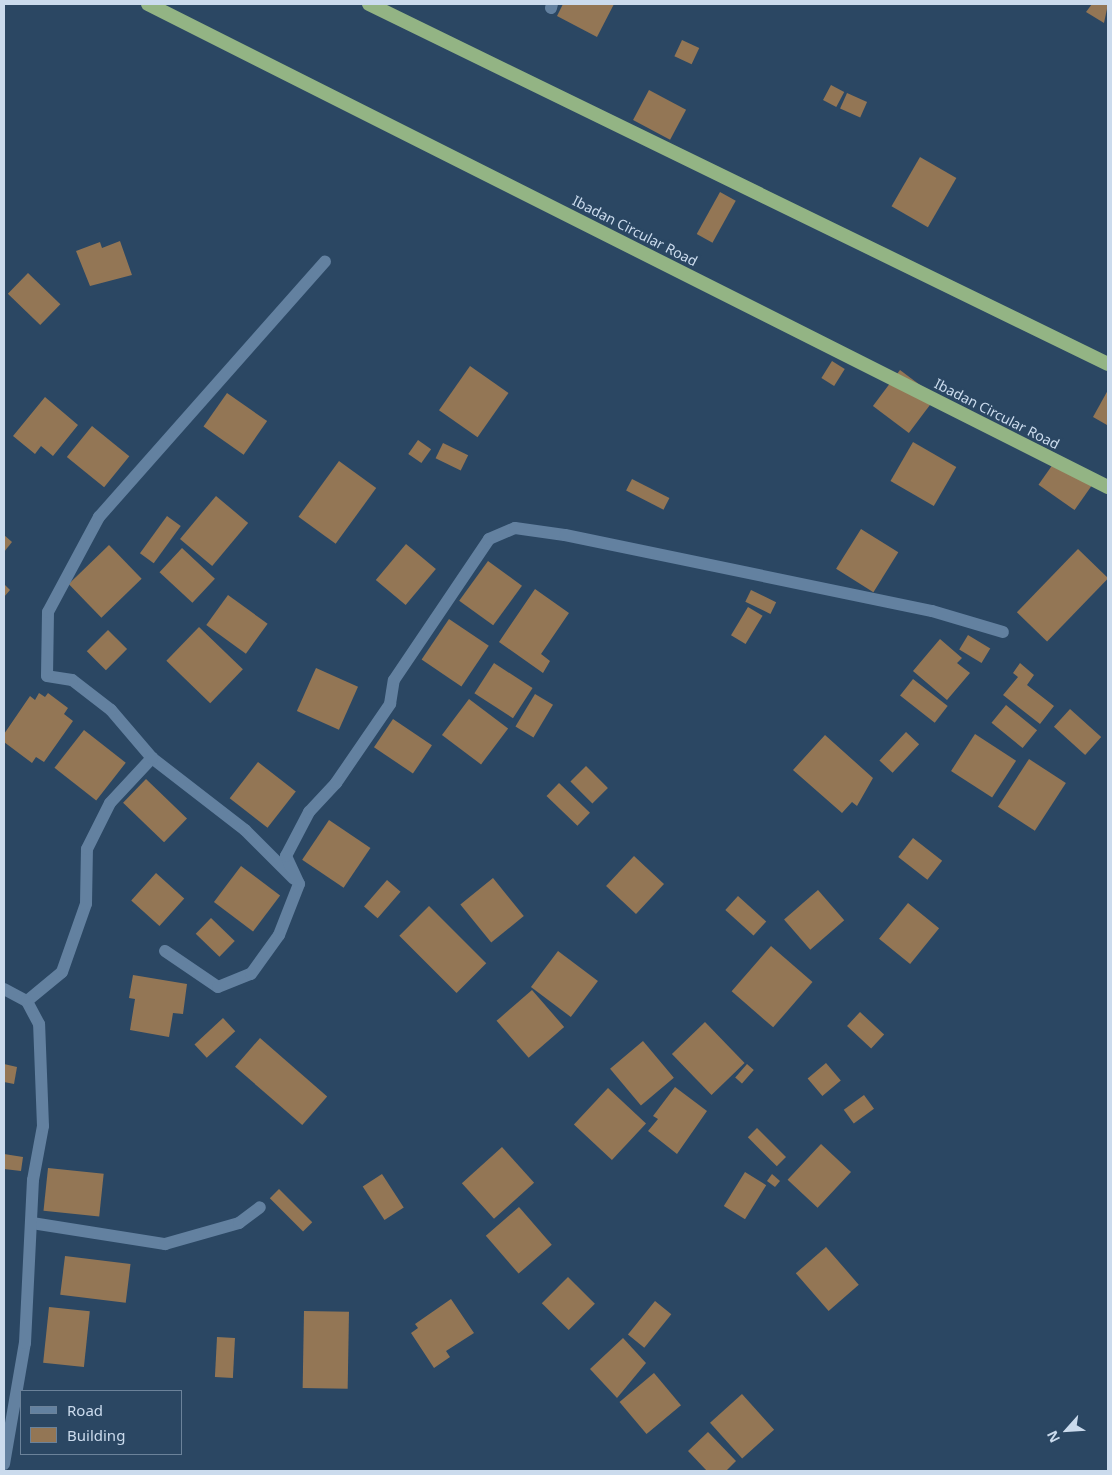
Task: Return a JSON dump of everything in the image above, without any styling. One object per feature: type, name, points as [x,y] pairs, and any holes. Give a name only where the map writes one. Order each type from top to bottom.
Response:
[{"type":"highway","name":"Ibadan Circular Road","points":[[148,4],[1108,487]]},
{"type":"highway","points":[[369,4],[1108,364]]},
{"type":"street","points":[[299,884],[244,830],[152,758],[111,710],[72,680],[47,676],[48,612],[99,517],[325,262]]},
{"type":"street","points":[[165,951],[218,987],[251,974],[279,935],[299,884],[286,856],[309,812],[336,783],[390,704],[394,680],[489,540],[515,528],[565,534],[923,609],[1003,632]]},
{"type":"street","points":[[27,1000],[62,972],[86,904],[87,849],[110,803],[152,758]]},
{"type":"street","points":[[4,989],[27,1000],[39,1024],[44,1068],[25,1343],[4,1464]]},
{"type":"street","points":[[32,1224],[165,1244],[239,1223],[260,1207]]},
{"type":"building","points":[[563,4],[614,4],[597,37],[557,16]]},
{"type":"building","points":[[1092,4],[1108,4],[1104,23],[1086,12]]},
{"type":"building","points":[[682,40],[699,48],[692,64],[674,56]]},
{"type":"building","points":[[831,85],[844,92],[836,107],[823,100]]},
{"type":"building","points":[[649,90],[686,110],[670,140],[633,120]]},
{"type":"building","points":[[847,93],[867,102],[860,117],[840,109]]},
{"type":"building","points":[[920,157],[956,178],[928,227],[892,206]]},
{"type":"building","points":[[720,192],[736,201],[712,243],[697,234]]},
{"type":"building","points":[[120,241],[132,275],[90,286],[76,251],[100,242],[102,248]]},
{"type":"building","points":[[28,273],[60,304],[40,325],[8,294]]},
{"type":"building","points":[[832,361],[845,369],[834,386],[821,378]]},
{"type":"building","points":[[470,366],[509,393],[478,437],[439,410]]},
{"type":"building","points":[[900,370],[936,397],[909,433],[873,406]]},
{"type":"building","points":[[1108,390],[1108,423],[1107,425],[1093,417]]},
{"type":"building","points":[[227,393],[267,421],[244,455],[203,427]]},
{"type":"building","points":[[45,397],[78,425],[53,456],[41,446],[35,454],[13,436]]},
{"type":"building","points":[[92,426],[129,456],[104,487],[67,457]]},
{"type":"building","points":[[418,440],[431,449],[421,463],[408,454]]},
{"type":"building","points":[[913,442],[956,467],[934,506],[890,481]]},
{"type":"building","points":[[443,443],[468,455],[461,471],[436,458]]},
{"type":"building","points":[[1058,457],[1094,482],[1075,510],[1038,485]]},
{"type":"building","points":[[339,461],[376,488],[336,544],[298,517]]},
{"type":"building","points":[[632,479],[669,498],[664,510],[626,491]]},
{"type":"building","points":[[216,496],[248,523],[212,566],[180,539]]},
{"type":"building","points":[[167,516],[181,526],[154,563],[140,553]]},
{"type":"building","points":[[861,529],[898,552],[873,592],[836,569]]},
{"type":"building","points":[[4,535],[12,542],[4,552]]},
{"type":"building","points":[[406,544],[436,569],[406,605],[376,580]]},
{"type":"building","points":[[109,545],[142,579],[101,618],[69,584]]},
{"type":"building","points":[[182,548],[215,579],[192,603],[159,572]]},
{"type":"building","points":[[1078,549],[1108,578],[1047,641],[1017,612]]},
{"type":"building","points":[[488,561],[522,586],[493,625],[459,601]]},
{"type":"building","points":[[4,584],[10,590],[4,597]]},
{"type":"building","points":[[535,589],[569,613],[541,654],[550,661],[543,673],[499,642]]},
{"type":"building","points":[[751,590],[776,602],[770,614],[745,602]]},
{"type":"building","points":[[228,595],[268,624],[246,654],[206,625]]},
{"type":"building","points":[[748,607],[763,616],[746,644],[731,635]]},
{"type":"building","points":[[449,619],[489,646],[461,686],[422,660]]},
{"type":"building","points":[[199,627],[243,669],[210,703],[166,661]]},
{"type":"building","points":[[108,630],[127,649],[106,670],[87,651]]},
{"type":"building","points":[[968,635],[990,648],[982,663],[959,650]]},
{"type":"building","points":[[940,639],[962,658],[957,663],[970,673],[947,700],[913,671]]},
{"type":"building","points":[[494,663],[533,688],[513,718],[474,693]]},
{"type":"building","points":[[1020,663],[1034,675],[1027,685],[1054,706],[1040,724],[1003,695],[1018,677],[1013,673]]},
{"type":"building","points":[[316,668],[358,687],[339,730],[297,711]]},
{"type":"building","points":[[913,679],[948,706],[935,723],[900,696]]},
{"type":"building","points":[[39,693],[45,697],[48,693],[68,708],[64,714],[73,721],[44,762],[36,757],[32,763],[4,742],[4,734],[30,696],[35,700]]},
{"type":"building","points":[[535,694],[553,705],[533,737],[515,727]]},
{"type":"building","points":[[469,699],[508,728],[481,764],[442,735]]},
{"type":"building","points":[[1006,705],[1037,730],[1023,748],[992,723]]},
{"type":"building","points":[[1070,709],[1101,737],[1085,755],[1054,727]]},
{"type":"building","points":[[393,719],[432,745],[413,773],[374,747]]},
{"type":"building","points":[[84,730],[126,763],[96,800],[54,768]]},
{"type":"building","points":[[906,732],[919,744],[893,773],[879,761]]},
{"type":"building","points":[[975,734],[1016,761],[992,798],[951,771]]},
{"type":"building","points":[[825,735],[873,778],[857,806],[852,802],[842,813],[793,770]]},
{"type":"building","points":[[1029,759],[1066,783],[1035,831],[998,807]]},
{"type":"building","points":[[258,762],[296,792],[268,828],[230,798]]},
{"type":"building","points":[[586,766],[608,788],[592,803],[570,782]]},
{"type":"building","points":[[146,779],[187,819],[164,842],[123,803]]},
{"type":"building","points":[[559,783],[590,813],[577,826],[546,796]]},
{"type":"building","points":[[329,820],[370,848],[344,888],[302,860]]},
{"type":"building","points":[[913,838],[942,861],[927,880],[898,857]]},
{"type":"building","points":[[634,856],[664,884],[636,914],[606,886]]},
{"type":"building","points":[[241,866],[280,895],[253,931],[214,902]]},
{"type":"building","points":[[156,873],[184,898],[159,926],[131,900]]},
{"type":"building","points":[[493,878],[524,916],[491,943],[460,904]]},
{"type":"building","points":[[387,880],[401,892],[378,918],[364,906]]},
{"type":"building","points":[[818,890],[844,920],[810,950],[784,920]]},
{"type":"building","points":[[738,896],[766,921],[754,936],[725,910]]},
{"type":"building","points":[[908,903],[939,928],[910,964],[879,939]]},
{"type":"building","points":[[429,906],[486,963],[457,993],[399,936]]},
{"type":"building","points":[[211,918],[235,941],[219,957],[196,934]]},
{"type":"building","points":[[771,946],[813,982],[773,1027],[732,991]]},
{"type":"building","points":[[558,951],[598,981],[571,1017],[531,987]]},
{"type":"building","points":[[133,975],[187,984],[183,1014],[173,1013],[169,1037],[130,1030],[135,999],[129,998]]},
{"type":"building","points":[[532,990],[564,1027],[529,1058],[497,1021]]},
{"type":"building","points":[[860,1012],[884,1035],[871,1048],[847,1026]]},
{"type":"building","points":[[223,1018],[235,1031],[207,1058],[194,1045]]},
{"type":"building","points":[[705,1022],[745,1063],[712,1095],[672,1054]]},
{"type":"building","points":[[260,1038],[327,1096],[302,1125],[235,1067]]},
{"type":"building","points":[[643,1041],[674,1078],[641,1105],[610,1069]]},
{"type":"building","points":[[826,1063],[841,1081],[822,1096],[808,1078]]},
{"type":"building","points":[[4,1064],[17,1067],[14,1084],[4,1082]]},
{"type":"building","points":[[747,1064],[754,1070],[742,1083],[735,1078]]},
{"type":"building","points":[[675,1087],[707,1111],[677,1154],[648,1131],[658,1119],[653,1116]]},
{"type":"building","points":[[608,1088],[646,1123],[612,1160],[574,1125]]},
{"type":"building","points":[[864,1095],[874,1109],[854,1123],[844,1110]]},
{"type":"building","points":[[757,1128],[786,1157],[777,1166],[748,1137]]},
{"type":"building","points":[[821,1144],[851,1172],[818,1208],[788,1180]]},
{"type":"building","points":[[502,1147],[534,1183],[494,1219],[462,1183]]},
{"type":"building","points":[[4,1154],[23,1157],[21,1171],[4,1169]]},
{"type":"building","points":[[48,1168],[104,1174],[99,1217],[44,1211]]},
{"type":"building","points":[[745,1172],[766,1185],[745,1219],[724,1206]]},
{"type":"building","points":[[382,1174],[404,1208],[384,1220],[363,1187]]},
{"type":"building","points":[[772,1174],[780,1181],[775,1187],[767,1181]]},
{"type":"building","points":[[279,1189],[312,1222],[303,1231],[270,1198]]},
{"type":"building","points":[[519,1207],[552,1245],[519,1274],[486,1236]]},
{"type":"building","points":[[826,1247],[859,1285],[829,1311],[796,1273]]},
{"type":"building","points":[[65,1256],[131,1264],[126,1303],[60,1295]]},
{"type":"building","points":[[568,1277],[595,1304],[569,1330],[542,1303]]},
{"type":"building","points":[[451,1299],[474,1333],[446,1351],[450,1357],[434,1368],[411,1333],[418,1328],[415,1324]]},
{"type":"building","points":[[655,1301],[671,1314],[644,1348],[628,1334]]},
{"type":"building","points":[[49,1307],[90,1311],[84,1367],[43,1363]]},
{"type":"building","points":[[304,1311],[349,1312],[348,1389],[303,1388]]},
{"type":"building","points":[[217,1337],[235,1338],[233,1378],[215,1377]]},
{"type":"building","points":[[623,1338],[646,1363],[617,1398],[590,1369]]},
{"type":"building","points":[[654,1373],[681,1405],[647,1434],[620,1402]]},
{"type":"building","points":[[742,1394],[774,1430],[742,1458],[710,1423]]},
{"type":"building","points":[[708,1432],[736,1461],[726,1471],[707,1471],[688,1451]]}]
